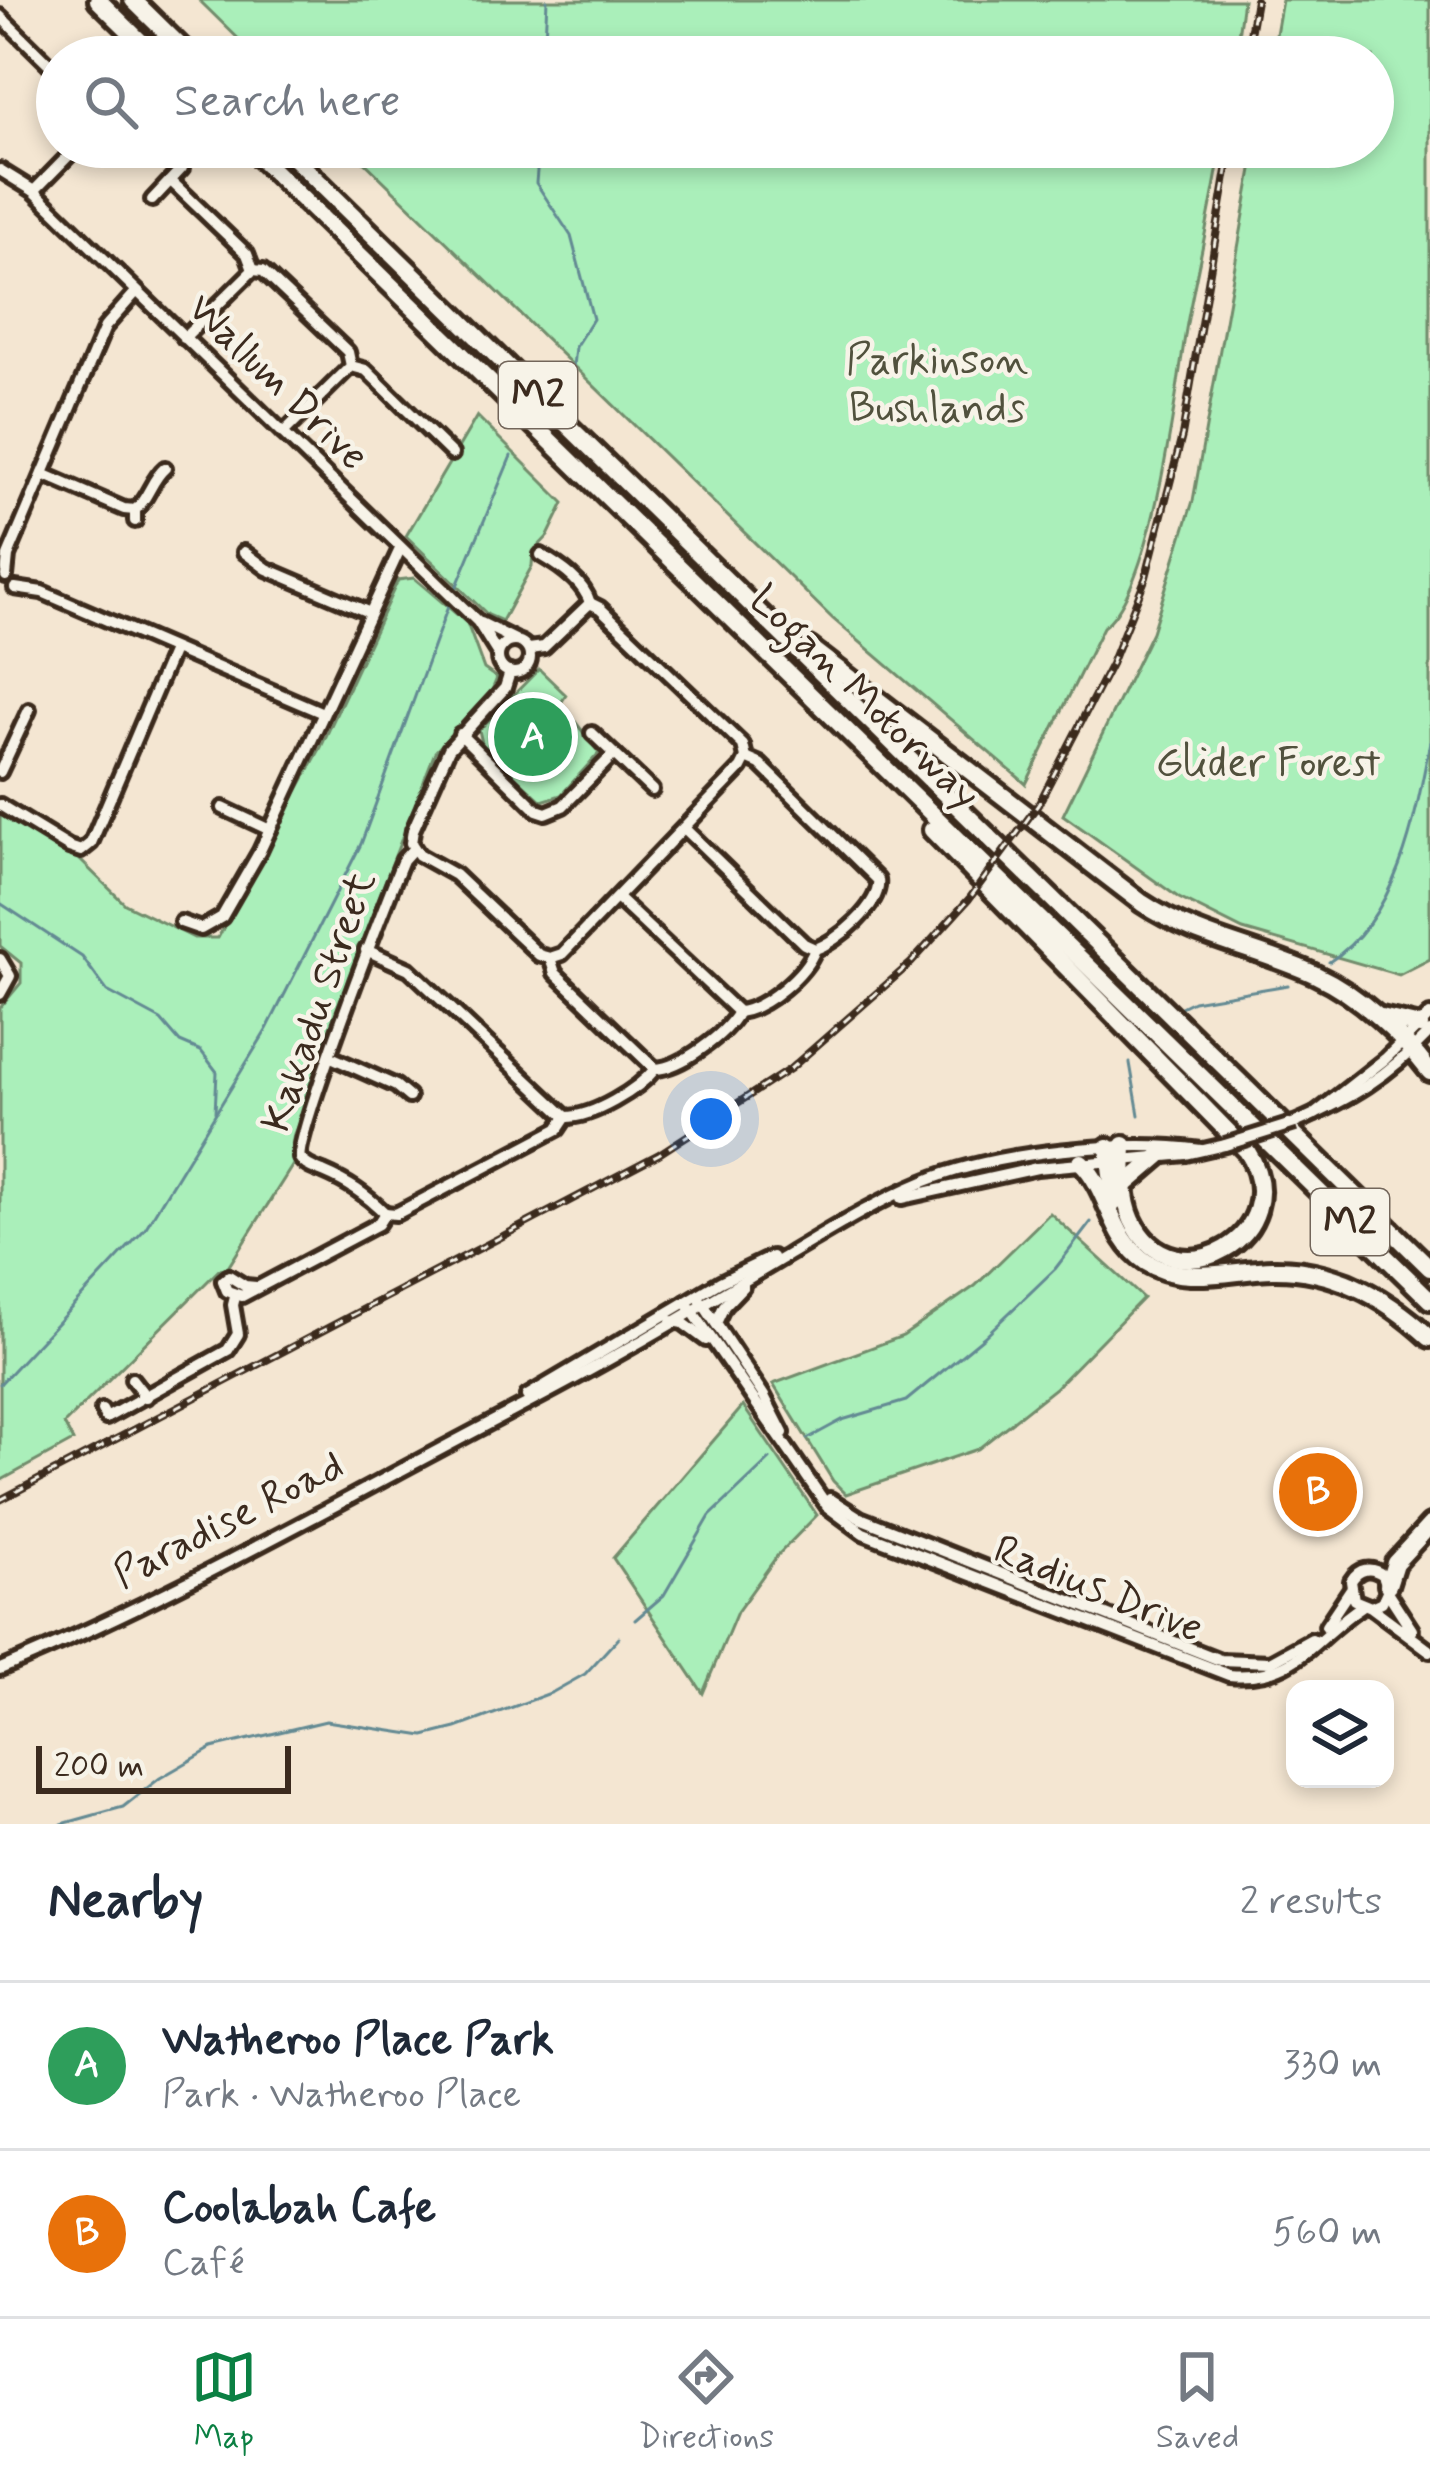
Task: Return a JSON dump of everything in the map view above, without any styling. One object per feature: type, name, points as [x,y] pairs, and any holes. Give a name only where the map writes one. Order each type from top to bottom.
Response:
[{"type":"highway","points":[[98,0],[135,36]]},
{"type":"highway","points":[[133,0],[170,36]]},
{"type":"highway","name":"Logan Motorway","points":[[270,168],[1430,1300]]},
{"type":"highway","name":"Logan Motorway","points":[[305,168],[1430,1268]]},
{"type":"highway","points":[[772,625],[792,633],[1023,815],[1156,912],[1202,936],[1316,975],[1374,1016],[1429,1067]]},
{"type":"highway","points":[[777,663],[790,686],[1229,1130],[1252,1159],[1260,1185],[1255,1215],[1238,1241],[1221,1252],[1191,1259],[1157,1249],[1138,1231],[1128,1209],[1116,1152]]},
{"type":"highway","points":[[1374,1016],[1427,1024]]},
{"type":"highway","points":[[1109,1205],[1114,1203],[1116,1152]]},
{"type":"highway","points":[[1125,1185],[1159,1156]]},
{"type":"highway","points":[[1081,1162],[1127,1244],[1156,1268],[1189,1276],[1279,1269],[1324,1275],[1388,1303],[1430,1339]]},
{"type":"highway","points":[[1388,1589],[1390,1573],[1401,1554],[1430,1525]]},
{"type":"street","points":[[0,16],[36,52]]},
{"type":"street","points":[[0,31],[16,33]]},
{"type":"street","points":[[34,191],[56,168]]},
{"type":"street","points":[[152,200],[182,168]]},
{"type":"street","name":"Wallum Drive","points":[[0,170],[34,191],[478,622],[498,654]]},
{"type":"street","points":[[172,182],[247,254],[253,270]]},
{"type":"street","points":[[184,338],[253,270]]},
{"type":"street","points":[[253,270],[263,271],[348,352],[351,366]]},
{"type":"street","points":[[136,292],[105,327],[3,577],[13,579],[10,592],[42,592],[323,713]]},
{"type":"street","points":[[283,433],[351,366]]},
{"type":"street","points":[[351,366],[366,370],[452,454]]},
{"type":"street","points":[[43,474],[135,516],[165,468]]},
{"type":"street","points":[[181,922],[201,929],[215,924],[270,830],[400,549]]},
{"type":"street","points":[[244,552],[267,569],[368,612]]},
{"type":"street","points":[[541,555],[587,592],[590,603],[743,745],[746,758]]},
{"type":"street","points":[[478,622],[529,649],[544,647],[590,603]]},
{"type":"street","points":[[515,640],[498,654],[499,663],[510,672],[527,667],[529,649]]},
{"type":"street","points":[[0,805],[81,851],[91,842],[173,650]]},
{"type":"street","name":"Kakadu Street","points":[[385,1213],[353,1184],[309,1166],[297,1145],[366,950],[403,860],[413,849],[413,830],[448,749],[505,688],[510,672]]},
{"type":"street","points":[[0,772],[28,710]]},
{"type":"street","points":[[592,733],[652,790]]},
{"type":"street","points":[[460,734],[546,813],[563,806],[614,754]]},
{"type":"street","points":[[413,849],[446,868],[539,956],[550,958],[562,954],[746,758]]},
{"type":"street","points":[[684,828],[814,949],[826,945],[876,898],[878,880],[760,764],[746,758]]},
{"type":"street","points":[[223,808],[270,830]]},
{"type":"street","points":[[616,898],[738,1012],[750,1011],[779,990],[811,960],[814,949]]},
{"type":"street","points":[[366,950],[409,969],[566,1117],[579,1117],[646,1080],[655,1069]]},
{"type":"street","points":[[550,958],[555,974],[655,1069],[685,1058],[733,1022],[738,1012]]},
{"type":"street","points":[[0,959],[10,976],[0,994]]},
{"type":"street","name":"Paradise Road","points":[[865,1210],[970,1180],[1116,1152],[1159,1156],[1201,1150],[1295,1123],[1315,1114],[1407,1047],[1427,1024]]},
{"type":"street","points":[[331,1057],[410,1097]]},
{"type":"street","points":[[102,1410],[106,1418],[228,1350],[238,1334],[232,1305],[235,1297],[378,1223],[385,1213],[396,1214],[558,1129],[566,1117]]},
{"type":"street","name":"Paradise Road","points":[[0,1670],[294,1529],[670,1321],[694,1302],[754,1275],[865,1210],[939,1176],[1014,1160],[1201,1150]]},
{"type":"street","name":"Paradise Road","points":[[485,1424],[566,1370],[805,1244]]},
{"type":"street","points":[[716,1323],[724,1306],[754,1275]]},
{"type":"street","points":[[235,1297],[223,1286],[225,1277],[256,1287]]},
{"type":"street","name":"Radius Drive","points":[[694,1302],[716,1323],[764,1396],[796,1458]]},
{"type":"street","name":"Radius Drive","points":[[694,1302],[717,1350],[828,1508],[850,1526],[1214,1671],[1244,1676],[1288,1667],[1366,1606]]},
{"type":"street","points":[[670,1321],[682,1323],[717,1350]]},
{"type":"street","points":[[132,1379],[146,1397]]},
{"type":"street","name":"Radius Drive","points":[[815,1484],[846,1512],[944,1552],[1220,1660],[1264,1662]]},
{"type":"street","points":[[944,1552],[1011,1583],[1015,1592]]},
{"type":"street","points":[[1169,1640],[1244,1676],[1310,1641],[1331,1621],[1353,1577],[1364,1569],[1379,1572],[1418,1640]]},
{"type":"street","points":[[1039,1589],[1044,1600],[1108,1630]]},
{"type":"street","points":[[1366,1606],[1382,1602],[1388,1589]]},
{"type":"street","points":[[1350,1590],[1430,1652]]},
{"type":"green space","points":[[199,0],[1243,0],[1238,36],[236,36]]},
{"type":"green space","name":"Glider Forest","points":[[1282,0],[1430,0],[1430,959],[1399,975],[1243,930],[1179,898],[1063,815],[1152,632],[1193,501],[1252,168],[1394,168],[1394,36],[1276,36]]},
{"type":"green space","name":"Parkinson Bushlands","points":[[371,168],[1217,168],[1149,534],[1121,606],[1103,627],[1026,784],[833,619]]},
{"type":"green space","points":[[477,416],[564,503],[548,536],[533,552],[532,566],[502,621],[488,615],[406,536]]},
{"type":"green space","points":[[414,578],[467,623],[484,669],[497,678],[492,690],[435,752],[294,1134],[294,1163],[227,1269],[219,1270],[64,1424],[73,1441],[0,1481],[0,1008],[21,983],[21,963],[0,946],[0,814],[80,860],[125,904],[194,938],[218,938],[321,747],[398,580]]},
{"type":"green space","points":[[539,669],[566,695],[561,703],[599,753],[561,795],[542,801],[483,747],[479,730]]},
{"type":"green space","points":[[1050,1213],[1143,1298],[1055,1388],[978,1449],[846,1494],[833,1481],[773,1384],[903,1336],[975,1286]]},
{"type":"green space","points":[[743,1406],[817,1515],[777,1556],[737,1612],[703,1693],[613,1558]]},
{"type":"waterway","points":[[545,36],[547,0]]},
{"type":"waterway","points":[[537,168],[536,183],[571,236],[593,319],[575,347],[571,386]]},
{"type":"waterway","points":[[454,593],[511,456]]},
{"type":"waterway","points":[[0,1384],[145,1229],[267,1029],[361,844],[450,601]]},
{"type":"waterway","points":[[1329,962],[1353,943],[1388,893],[1410,832],[1430,741]]},
{"type":"waterway","points":[[0,903],[82,957],[107,991],[161,1020],[180,1042],[201,1051],[217,1072],[215,1112]]},
{"type":"waterway","points":[[1181,1007],[1288,985]]},
{"type":"waterway","points":[[1130,1063],[1139,1115]]},
{"type":"waterway","points":[[807,1439],[842,1420],[906,1401],[984,1337],[1055,1269],[1091,1222]]},
{"type":"waterway","points":[[635,1620],[664,1595],[710,1516],[770,1459]]},
{"type":"waterway","points":[[62,1824],[123,1807],[160,1778],[212,1748],[326,1721],[424,1736],[456,1728],[553,1692],[585,1674],[619,1637]]},
{"type":"railway","points":[[1250,36],[1256,0]]},
{"type":"railway","points":[[0,1500],[659,1154],[790,1069],[911,963],[969,899],[1038,805],[1111,664],[1146,577],[1182,436],[1227,168]]},
{"type":"place","name":"Watheroo Place Park","points":[[533,737]]},
{"type":"place","name":"Coolabah Cafe","points":[[1318,1492]]}]
